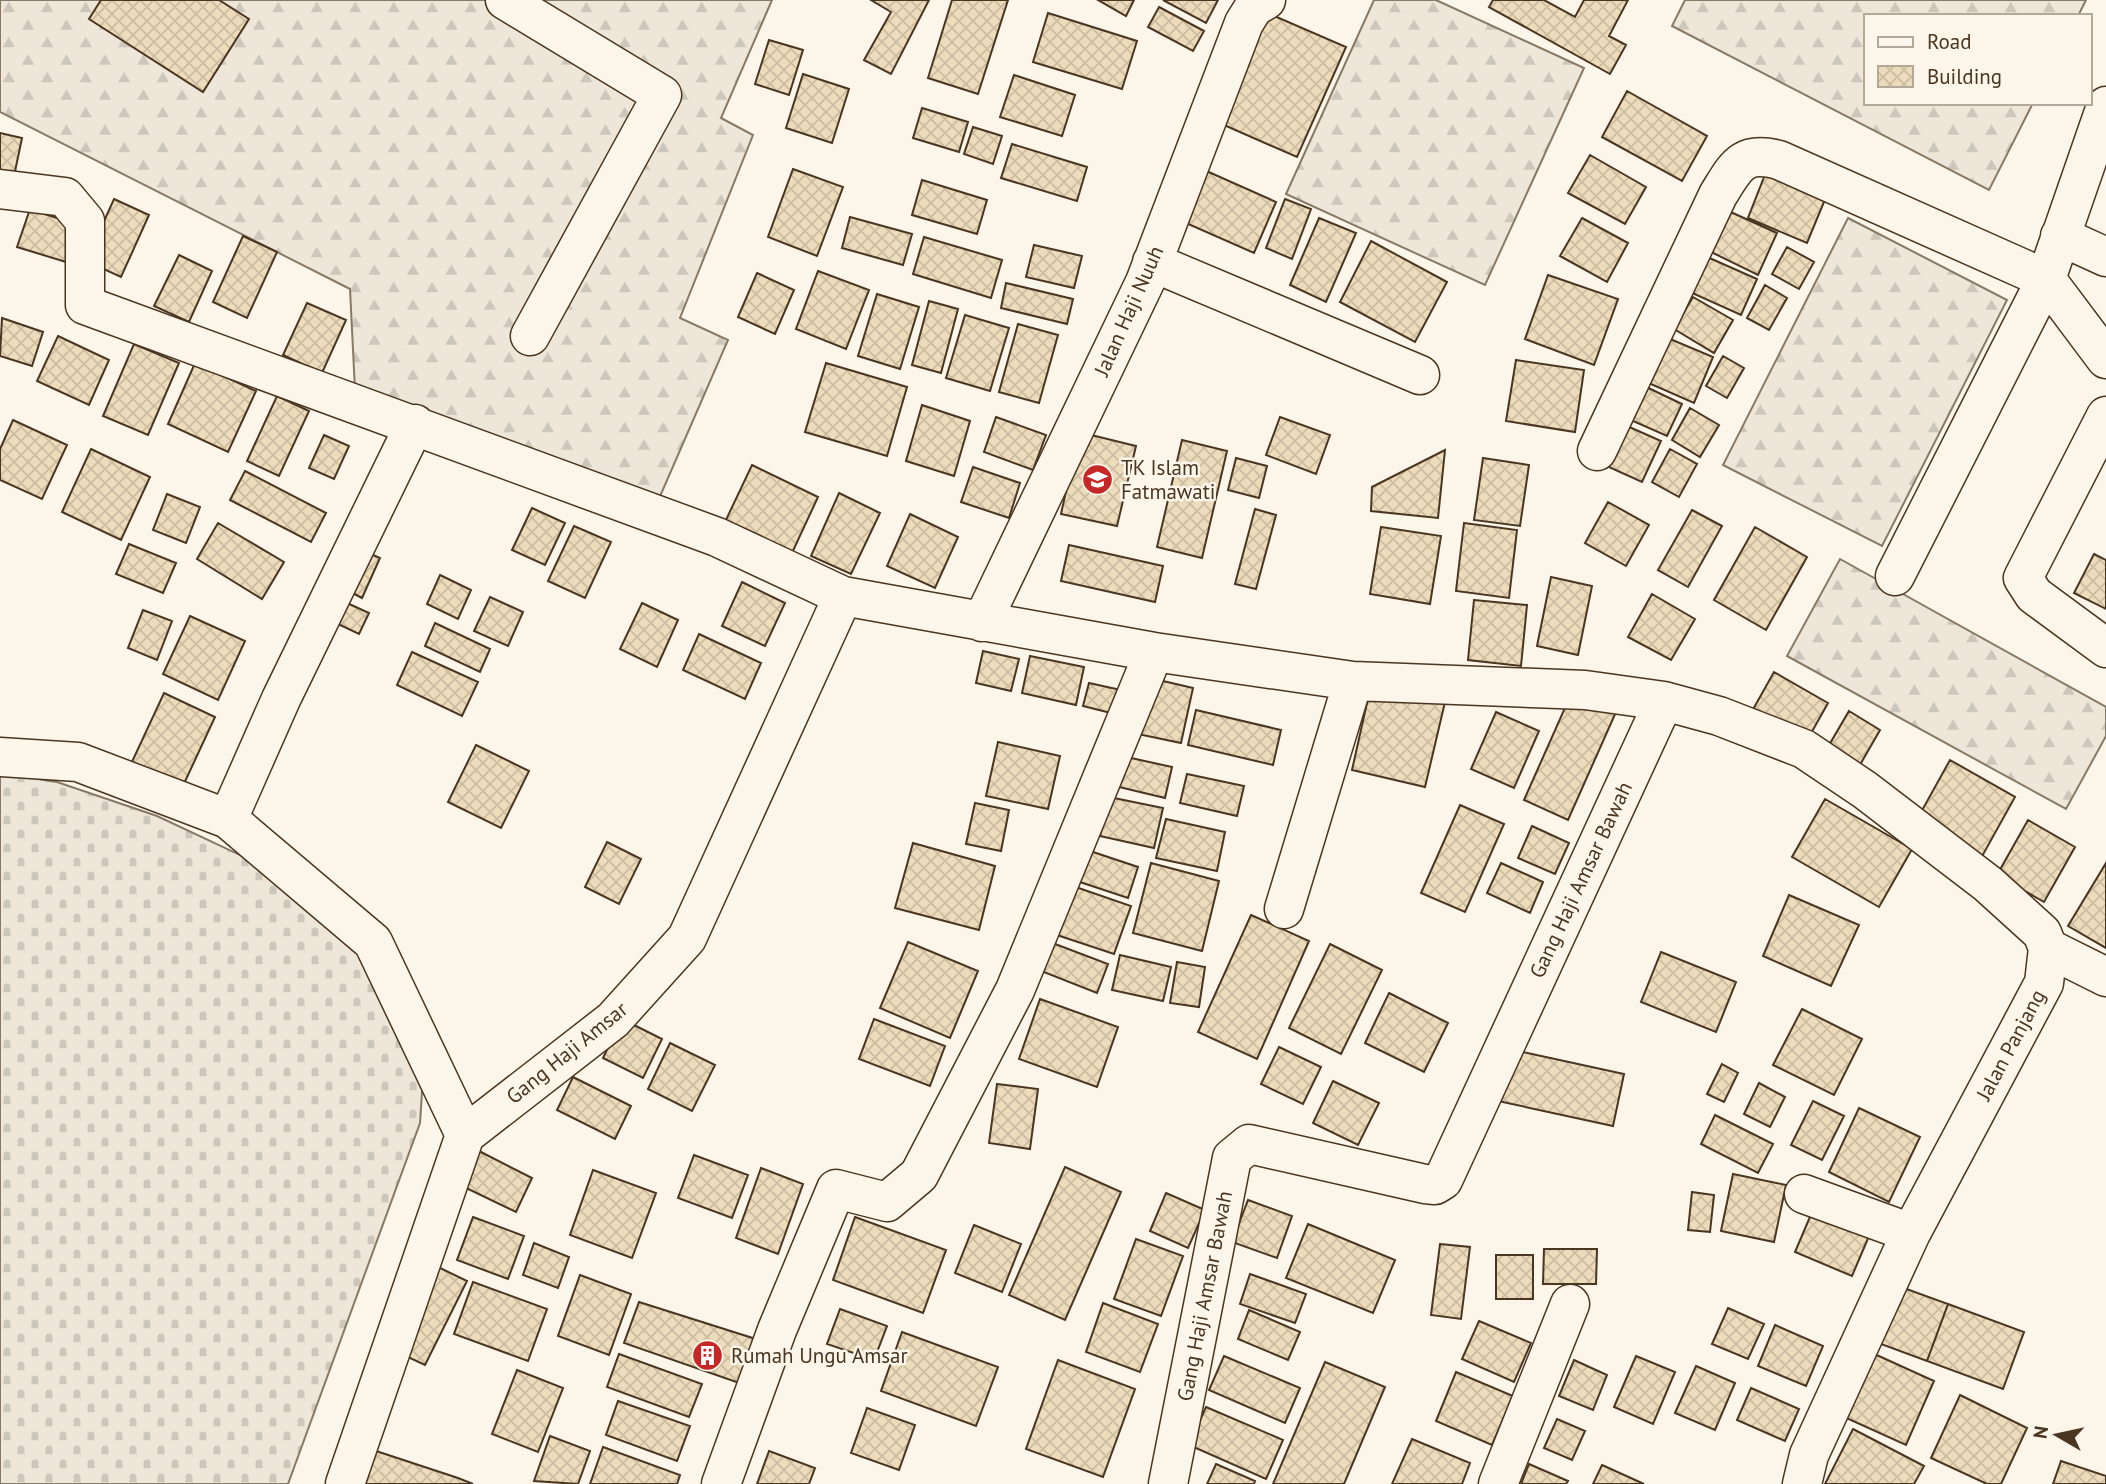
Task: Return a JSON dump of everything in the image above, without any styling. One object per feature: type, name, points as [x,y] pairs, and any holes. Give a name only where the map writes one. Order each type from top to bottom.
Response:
[{"type":"street","points":[[505,0],[662,95],[530,337]]},
{"type":"street","name":"Jalan Haji Nuuh","points":[[982,622],[1152,262],[1244,23],[1254,6],[1266,0]]},
{"type":"street","points":[[1895,576],[2046,279],[2106,106]]},
{"type":"street","points":[[1597,451],[1718,195],[1736,167],[1749,157],[1763,156],[1779,160],[2046,279],[2106,359]]},
{"type":"street","points":[[0,189],[65,197],[85,221],[85,305],[717,537],[843,596],[1154,652],[1353,681],[1572,690],[1664,701],[1720,716],[1804,749],[1866,790],[1988,884],[2042,933],[2048,948],[2106,977]]},
{"type":"street","points":[[2060,236],[2106,257]]},
{"type":"street","points":[[1152,262],[1420,375]]},
{"type":"street","points":[[2106,416],[2031,559],[2024,578],[2034,595],[2106,648]]},
{"type":"street","points":[[228,819],[281,699],[415,424]]},
{"type":"street","name":"Gang Haji Amsar","points":[[465,1135],[613,1020],[687,938],[843,596]]},
{"type":"street","points":[[721,1484],[777,1329],[836,1189],[887,1202],[919,1175],[1015,990],[1154,652]]},
{"type":"street","points":[[1284,909],[1353,681]]},
{"type":"street","name":"Gang Haji Amsar Bawah","points":[[1168,1484],[1232,1158],[1250,1144],[1425,1184],[1435,1185],[1443,1180],[1664,701]]},
{"type":"street","points":[[0,757],[78,762],[228,819],[373,942],[465,1135],[345,1484]]},
{"type":"street","name":"Jalan Panjang","points":[[1802,1484],[1809,1455],[1910,1233],[2044,983],[2048,948]]},
{"type":"street","points":[[1804,1194],[1910,1233]]},
{"type":"street","points":[[1498,1484],[1570,1304]]},
{"type":"green space","points":[[0,0],[772,0],[721,118],[753,135],[680,318],[728,340],[658,501],[355,390],[350,289],[0,112]]},
{"type":"green space","points":[[1374,0],[1436,0],[1584,68],[1485,285],[1286,194]]},
{"type":"green space","points":[[1685,0],[2086,0],[2079,14],[1864,14],[1864,105],[2032,105],[1989,190],[1672,26]]},
{"type":"green space","points":[[1848,218],[2007,300],[1882,546],[1723,465]]},
{"type":"green space","points":[[1840,559],[2106,707],[2106,736],[2066,809],[1787,656]]},
{"type":"green space","points":[[0,773],[57,782],[157,816],[272,870],[363,955],[424,1061],[420,1123],[288,1484],[0,1484]]},
{"type":"building","points":[[101,0],[219,0],[249,19],[203,92],[89,19]]},
{"type":"building","points":[[871,0],[929,0],[891,74],[864,60],[891,12]]},
{"type":"building","points":[[952,0],[1008,0],[978,94],[928,78]]},
{"type":"building","points":[[1098,0],[1134,0],[1126,16]]},
{"type":"building","points":[[1163,0],[1218,0],[1206,23]]},
{"type":"building","points":[[1493,0],[1544,0],[1575,17],[1584,0],[1628,0],[1609,36],[1626,45],[1610,74],[1489,7]]},
{"type":"building","points":[[1159,7],[1204,31],[1193,51],[1148,27]]},
{"type":"building","points":[[1256,8],[1346,47],[1297,157],[1208,118]]},
{"type":"building","points":[[1048,13],[1137,41],[1122,89],[1033,62]]},
{"type":"building","points":[[769,40],[803,50],[789,95],[755,84]]},
{"type":"building","points":[[803,74],[849,89],[832,143],[786,128]]},
{"type":"building","points":[[1014,75],[1075,95],[1062,136],[1000,117]]},
{"type":"building","points":[[1627,91],[1707,136],[1682,181],[1602,137]]},
{"type":"building","points":[[922,108],[968,122],[959,152],[913,138]]},
{"type":"building","points":[[973,127],[1002,136],[993,164],[964,154]]},
{"type":"building","points":[[0,133],[22,138],[13,181],[0,178]]},
{"type":"building","points":[[1012,144],[1087,167],[1077,201],[1001,178]]},
{"type":"building","points":[[1590,155],[1646,187],[1625,224],[1568,193]]},
{"type":"building","points":[[1193,165],[1276,202],[1254,253],[1170,216]]},
{"type":"building","points":[[793,169],[843,187],[817,256],[768,237]]},
{"type":"building","points":[[1766,172],[1826,197],[1807,243],[1748,218]]},
{"type":"building","points":[[922,180],[987,200],[977,234],[912,215]]},
{"type":"building","points":[[114,199],[149,215],[121,277],[86,261]]},
{"type":"building","points":[[1285,199],[1311,209],[1292,259],[1266,248]]},
{"type":"building","points":[[30,209],[78,225],[66,262],[17,247]]},
{"type":"building","points":[[1724,209],[1777,233],[1758,275],[1705,249]]},
{"type":"building","points":[[850,217],[912,234],[903,265],[842,248]]},
{"type":"building","points":[[1319,218],[1356,233],[1326,302],[1290,285]]},
{"type":"building","points":[[1582,218],[1628,243],[1607,282],[1560,256]]},
{"type":"building","points":[[243,236],[277,252],[247,318],[213,302]]},
{"type":"building","points":[[924,237],[1002,260],[991,298],[913,274]]},
{"type":"building","points":[[1371,241],[1447,282],[1415,342],[1340,302]]},
{"type":"building","points":[[1034,245],[1082,256],[1074,288],[1026,277]]},
{"type":"building","points":[[1787,247],[1814,262],[1799,289],[1772,274]]},
{"type":"building","points":[[179,255],[212,271],[189,322],[154,306]]},
{"type":"building","points":[[1705,256],[1757,279],[1741,315],[1690,292]]},
{"type":"building","points":[[818,271],[869,290],[846,349],[796,329]]},
{"type":"building","points":[[757,273],[794,290],[775,334],[738,317]]},
{"type":"building","points":[[1548,275],[1618,299],[1594,365],[1525,339]]},
{"type":"building","points":[[1006,283],[1073,299],[1067,324],[1001,308]]},
{"type":"building","points":[[1765,285],[1787,298],[1769,330],[1747,318]]},
{"type":"building","points":[[877,294],[919,307],[900,369],[858,356]]},
{"type":"building","points":[[1693,297],[1733,320],[1714,353],[1674,329]]},
{"type":"building","points":[[929,301],[958,309],[941,373],[912,365]]},
{"type":"building","points":[[307,303],[346,320],[322,373],[283,355]]},
{"type":"building","points":[[965,315],[1009,328],[990,391],[946,378]]},
{"type":"building","points":[[2,318],[43,332],[32,366],[0,356]]},
{"type":"building","points":[[1018,324],[1058,335],[1039,403],[999,392]]},
{"type":"building","points":[[58,336],[109,360],[89,405],[37,381]]},
{"type":"building","points":[[1663,336],[1713,357],[1694,403],[1644,381]]},
{"type":"building","points":[[134,344],[179,363],[148,435],[103,416]]},
{"type":"building","points":[[1723,356],[1744,368],[1727,398],[1706,386]]},
{"type":"building","points":[[1516,360],[1584,370],[1575,432],[1506,421]]},
{"type":"building","points":[[195,363],[256,391],[228,452],[168,424]]},
{"type":"building","points":[[826,363],[907,387],[887,456],[805,432]]},
{"type":"building","points":[[1640,384],[1682,404],[1667,436],[1624,417]]},
{"type":"building","points":[[277,396],[309,411],[279,476],[247,461]]},
{"type":"building","points":[[922,405],[970,421],[954,476],[906,461]]},
{"type":"building","points":[[1690,408],[1719,425],[1700,457],[1672,440]]},
{"type":"building","points":[[996,417],[1046,435],[1033,470],[984,452]]},
{"type":"building","points":[[1280,417],[1330,435],[1316,474],[1266,455]]},
{"type":"building","points":[[13,420],[67,445],[42,499],[0,480],[0,449]]},
{"type":"building","points":[[1618,422],[1661,441],[1642,482],[1600,463]]},
{"type":"building","name":"TK Islam Fatmawati","points":[[1079,432],[1136,446],[1117,526],[1061,514]]},
{"type":"building","points":[[324,435],[349,446],[334,479],[309,468]]},
{"type":"building","points":[[1182,440],[1227,451],[1202,558],[1157,547]]},
{"type":"building","points":[[91,449],[150,477],[121,540],[62,512]]},
{"type":"building","points":[[1670,449],[1697,464],[1679,497],[1652,482]]},
{"type":"building","points":[[1445,450],[1438,518],[1371,511],[1372,487]]},
{"type":"building","points":[[1236,458],[1267,466],[1259,498],[1228,490]]},
{"type":"building","points":[[1483,458],[1529,465],[1520,526],[1474,520]]},
{"type":"building","points":[[752,465],[818,497],[792,553],[725,522]]},
{"type":"building","points":[[973,467],[1020,483],[1009,518],[961,502]]},
{"type":"building","points":[[245,471],[326,513],[311,542],[230,500]]},
{"type":"building","points":[[839,493],[880,513],[851,574],[811,556]]},
{"type":"building","points":[[167,494],[200,507],[186,543],[153,530]]},
{"type":"building","points":[[1608,502],[1649,525],[1626,566],[1585,543]]},
{"type":"building","points":[[532,508],[565,523],[545,565],[512,550]]},
{"type":"building","points":[[1255,509],[1276,515],[1256,589],[1235,584]]},
{"type":"building","points":[[1692,510],[1722,526],[1688,587],[1658,570]]},
{"type":"building","points":[[910,514],[958,537],[935,588],[887,566]]},
{"type":"building","points":[[218,523],[284,562],[262,599],[197,559]]},
{"type":"building","points":[[1464,523],[1517,530],[1509,598],[1456,591]]},
{"type":"building","points":[[574,526],[611,542],[585,598],[548,581]]},
{"type":"building","points":[[1381,527],[1441,536],[1430,604],[1370,594]]},
{"type":"building","points":[[1755,527],[1807,557],[1766,630],[1714,600]]},
{"type":"building","points":[[129,544],[176,563],[163,593],[116,574]]},
{"type":"building","points":[[1069,545],[1163,566],[1155,602],[1061,581]]},
{"type":"building","points":[[362,550],[380,558],[362,598],[345,589]]},
{"type":"building","points":[[2094,554],[2106,560],[2106,609],[2074,593]]},
{"type":"building","points":[[440,575],[471,590],[458,619],[427,604]]},
{"type":"building","points":[[1551,577],[1592,586],[1578,655],[1537,646]]},
{"type":"building","points":[[742,582],[785,603],[765,646],[722,626]]},
{"type":"building","points":[[1652,594],[1695,619],[1671,660],[1628,637]]},
{"type":"building","points":[[490,597],[523,612],[508,646],[474,631]]},
{"type":"building","points":[[1474,600],[1527,605],[1521,666],[1468,660]]},
{"type":"building","points":[[347,603],[369,613],[359,634],[338,624]]},
{"type":"building","points":[[642,603],[678,620],[657,667],[620,649]]},
{"type":"building","points":[[143,610],[172,621],[157,660],[128,648]]},
{"type":"building","points":[[190,616],[245,641],[218,700],[163,674]]},
{"type":"building","points":[[435,623],[490,649],[480,672],[425,646]]},
{"type":"building","points":[[699,634],[761,663],[745,699],[683,670]]},
{"type":"building","points":[[983,651],[1019,659],[1011,691],[976,683]]},
{"type":"building","points":[[412,652],[478,682],[462,716],[397,685]]},
{"type":"building","points":[[1030,656],[1084,667],[1076,705],[1022,693]]},
{"type":"building","points":[[1774,672],[1828,703],[1805,744],[1751,713]]},
{"type":"building","points":[[1146,677],[1193,688],[1181,743],[1133,733]]},
{"type":"building","points":[[1089,683],[1121,690],[1115,714],[1083,706]]},
{"type":"building","points":[[1371,685],[1445,702],[1425,787],[1352,770]]},
{"type":"building","points":[[1572,692],[1616,712],[1568,820],[1524,800]]},
{"type":"building","points":[[164,693],[215,717],[182,788],[131,764]]},
{"type":"building","points":[[1196,710],[1281,730],[1273,765],[1188,745]]},
{"type":"building","points":[[1849,711],[1880,730],[1857,770],[1825,752]]},
{"type":"building","points":[[1496,712],[1539,731],[1514,788],[1471,769]]},
{"type":"building","points":[[998,742],[1060,756],[1048,809],[986,796]]},
{"type":"building","points":[[476,745],[529,771],[501,828],[448,802]]},
{"type":"building","points":[[1122,756],[1172,767],[1165,798],[1115,786]]},
{"type":"building","points":[[1950,760],[2015,797],[1980,860],[1915,823]]},
{"type":"building","points":[[1187,774],[1244,786],[1237,816],[1180,803]]},
{"type":"building","points":[[1109,797],[1163,808],[1154,848],[1100,836]]},
{"type":"building","points":[[1825,799],[1912,849],[1879,907],[1792,857]]},
{"type":"building","points":[[975,803],[1009,810],[1001,851],[966,844]]},
{"type":"building","points":[[1460,805],[1504,824],[1465,912],[1421,893]]},
{"type":"building","points":[[1166,819],[1225,832],[1217,871],[1156,858]]},
{"type":"building","points":[[2028,820],[2075,847],[2044,902],[1997,875]]},
{"type":"building","points":[[1532,826],[1569,843],[1555,874],[1518,858]]},
{"type":"building","points":[[607,842],[641,859],[619,904],[585,887]]},
{"type":"building","points":[[913,843],[995,866],[979,930],[895,908]]},
{"type":"building","points":[[1084,849],[1138,867],[1128,898],[1074,880]]},
{"type":"building","points":[[1151,863],[1219,881],[1202,951],[1133,933]]},
{"type":"building","points":[[1501,863],[1543,882],[1530,913],[1487,893]]},
{"type":"building","points":[[2106,863],[2106,948],[2068,926]]},
{"type":"building","points":[[1067,884],[1131,906],[1114,954],[1051,933]]},
{"type":"building","points":[[1789,895],[1859,925],[1831,986],[1763,956]]},
{"type":"building","points":[[1251,915],[1309,941],[1257,1059],[1198,1032]]},
{"type":"building","points":[[1042,939],[1108,964],[1097,993],[1031,967]]},
{"type":"building","points":[[908,942],[978,971],[950,1038],[880,1008]]},
{"type":"building","points":[[1330,944],[1382,970],[1341,1054],[1289,1028]]},
{"type":"building","points":[[1661,952],[1736,982],[1716,1032],[1641,1002]]},
{"type":"building","points":[[1120,955],[1171,967],[1163,1001],[1112,990]]},
{"type":"building","points":[[1177,962],[1205,967],[1199,1007],[1170,1003]]},
{"type":"building","points":[[1389,993],[1448,1023],[1424,1072],[1365,1043]]},
{"type":"building","points":[[1040,999],[1118,1027],[1097,1087],[1019,1059]]},
{"type":"building","points":[[1802,1009],[1862,1039],[1834,1095],[1773,1065]]},
{"type":"building","points":[[622,1019],[662,1039],[643,1078],[603,1058]]},
{"type":"building","points":[[874,1019],[945,1046],[930,1086],[859,1059]]},
{"type":"building","points":[[670,1043],[715,1065],[692,1111],[648,1089]]},
{"type":"building","points":[[1279,1047],[1321,1067],[1303,1104],[1261,1084]]},
{"type":"building","points":[[1509,1049],[1624,1074],[1613,1126],[1498,1101]]},
{"type":"building","points":[[1722,1064],[1738,1073],[1724,1102],[1707,1094]]},
{"type":"building","points":[[573,1077],[631,1106],[615,1139],[557,1110]]},
{"type":"building","points":[[1333,1081],[1379,1103],[1358,1145],[1313,1123]]},
{"type":"building","points":[[1759,1083],[1785,1097],[1770,1127],[1744,1114]]},
{"type":"building","points":[[997,1084],[1038,1089],[1030,1149],[989,1143]]},
{"type":"building","points":[[1813,1101],[1844,1116],[1822,1160],[1791,1145]]},
{"type":"building","points":[[1859,1108],[1920,1137],[1889,1202],[1829,1172]]},
{"type":"building","points":[[1715,1115],[1773,1144],[1758,1173],[1701,1144]]},
{"type":"building","points":[[479,1151],[532,1178],[516,1212],[462,1186]]},
{"type":"building","points":[[694,1155],[748,1175],[732,1218],[678,1198]]},
{"type":"building","points":[[1065,1167],[1121,1192],[1065,1320],[1009,1295]]},
{"type":"building","points":[[761,1168],[803,1184],[778,1254],[736,1238]]},
{"type":"building","points":[[593,1170],[656,1193],[632,1258],[570,1235]]},
{"type":"building","points":[[1733,1174],[1786,1185],[1774,1242],[1721,1231]]},
{"type":"building","points":[[1692,1192],[1714,1195],[1710,1232],[1688,1230]]},
{"type":"building","points":[[1166,1193],[1205,1210],[1188,1248],[1150,1231]]},
{"type":"building","points":[[1248,1200],[1292,1216],[1277,1258],[1232,1242]]},
{"type":"building","points":[[1815,1205],[1872,1229],[1852,1276],[1795,1252]]},
{"type":"building","points":[[473,1217],[524,1236],[508,1279],[457,1260]]},
{"type":"building","points":[[855,1217],[946,1250],[923,1313],[833,1280]]},
{"type":"building","points":[[1308,1224],[1395,1260],[1373,1313],[1286,1278]]},
{"type":"building","points":[[974,1225],[1021,1244],[1002,1292],[955,1273]]},
{"type":"building","points":[[1136,1239],[1183,1256],[1161,1316],[1114,1299]]},
{"type":"building","points":[[534,1243],[569,1257],[558,1288],[523,1275]]},
{"type":"building","points":[[1440,1244],[1470,1247],[1461,1319],[1431,1315]]},
{"type":"building","points":[[1544,1249],[1597,1249],[1596,1284],[1543,1284]]},
{"type":"building","points":[[1496,1255],[1533,1255],[1533,1299],[1496,1299]]},
{"type":"building","points":[[438,1267],[467,1281],[425,1365],[397,1352]]},
{"type":"building","points":[[1250,1274],[1306,1294],[1295,1323],[1240,1304]]},
{"type":"building","points":[[580,1275],[631,1294],[609,1355],[558,1336]]},
{"type":"building","points":[[473,1282],[547,1309],[528,1361],[454,1334]]},
{"type":"building","points":[[1890,1283],[1948,1304],[1927,1361],[1870,1340]]},
{"type":"building","name":"Rumah Ungu Amsar","points":[[639,1302],[762,1341],[745,1385],[624,1343]]},
{"type":"building","points":[[1103,1303],[1158,1324],[1140,1372],[1086,1352]]},
{"type":"building","points":[[1948,1304],[2024,1332],[2003,1389],[1927,1361]]},
{"type":"building","points":[[1728,1308],[1764,1324],[1748,1359],[1712,1344]]},
{"type":"building","points":[[840,1309],[887,1326],[874,1360],[827,1344]]},
{"type":"building","points":[[1249,1310],[1300,1332],[1288,1360],[1238,1339]]},
{"type":"building","points":[[1479,1321],[1531,1343],[1514,1382],[1462,1359]]},
{"type":"building","points":[[1775,1325],[1823,1346],[1806,1386],[1758,1366]]},
{"type":"building","points":[[902,1332],[998,1367],[976,1426],[881,1391]]},
{"type":"building","points":[[1870,1352],[1934,1381],[1906,1445],[1842,1416]]},
{"type":"building","points":[[619,1354],[702,1384],[689,1417],[607,1387]]},
{"type":"building","points":[[1224,1356],[1300,1388],[1285,1423],[1209,1390]]},
{"type":"building","points":[[1636,1356],[1675,1372],[1653,1424],[1614,1407]]},
{"type":"building","points":[[1058,1360],[1135,1389],[1103,1477],[1026,1449]]},
{"type":"building","points":[[1574,1360],[1607,1375],[1593,1410],[1559,1396]]},
{"type":"building","points":[[1325,1362],[1385,1387],[1344,1484],[1273,1484]]},
{"type":"building","points":[[1696,1366],[1735,1383],[1715,1430],[1675,1413]]},
{"type":"building","points":[[517,1370],[563,1388],[538,1452],[492,1434]]},
{"type":"building","points":[[1456,1372],[1513,1396],[1492,1445],[1436,1421]]},
{"type":"building","points":[[1751,1388],[1799,1409],[1785,1441],[1737,1420]]},
{"type":"building","points":[[1960,1395],[2027,1428],[2001,1484],[1987,1484],[1931,1458]]},
{"type":"building","points":[[618,1401],[690,1426],[677,1461],[606,1435]]},
{"type":"building","points":[[1206,1407],[1283,1440],[1266,1479],[1189,1445]]},
{"type":"building","points":[[867,1408],[915,1425],[899,1470],[851,1453]]},
{"type":"building","points":[[1557,1419],[1585,1431],[1572,1460],[1544,1448]]},
{"type":"building","points":[[1853,1429],[1924,1466],[1914,1484],[1825,1484]]},
{"type":"building","points":[[550,1436],[590,1451],[578,1484],[534,1481]]},
{"type":"building","points":[[1412,1439],[1470,1463],[1462,1484],[1392,1484]]},
{"type":"building","points":[[603,1447],[680,1475],[677,1484],[590,1484]]},
{"type":"building","points":[[370,1449],[458,1478],[473,1484],[358,1484]]},
{"type":"building","points":[[769,1451],[815,1468],[809,1484],[757,1484]]},
{"type":"building","points":[[2061,1461],[2106,1476],[2106,1484],[2053,1484]]},
{"type":"building","points":[[1216,1464],[1255,1481],[1254,1484],[1207,1484]]},
{"type":"building","points":[[1529,1464],[1568,1481],[1566,1484],[1521,1484]]},
{"type":"building","points":[[1602,1465],[1644,1484],[1593,1484]]},
{"type":"place","name":"TK Islam Fatmawati","points":[[1098,480]]},
{"type":"place","name":"Rumah Ungu Amsar","points":[[708,1356]]}]
